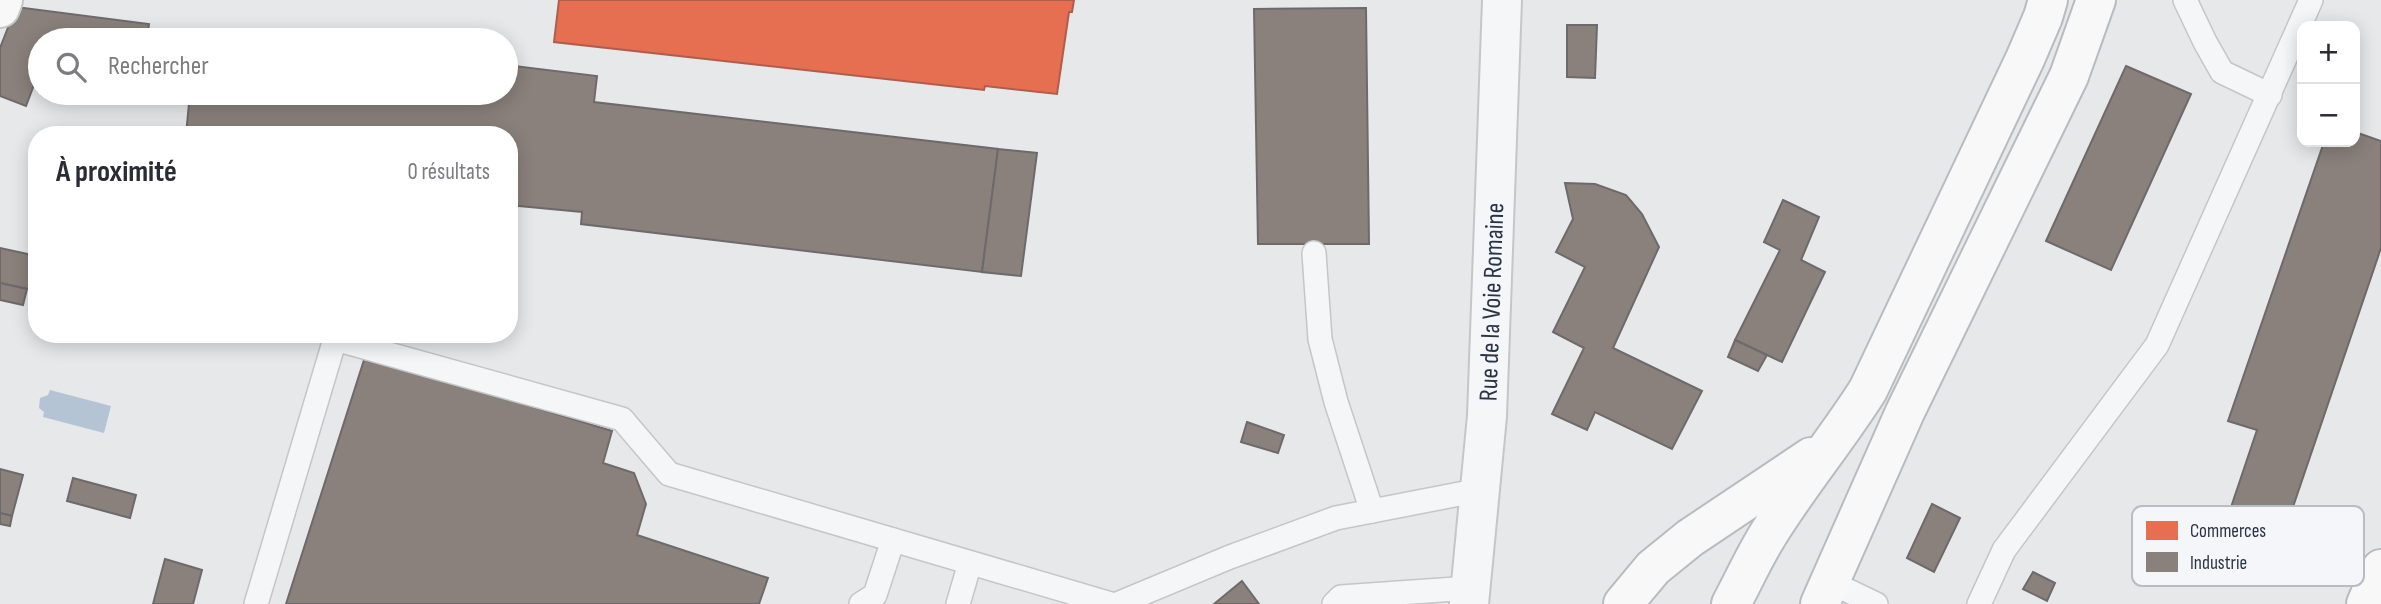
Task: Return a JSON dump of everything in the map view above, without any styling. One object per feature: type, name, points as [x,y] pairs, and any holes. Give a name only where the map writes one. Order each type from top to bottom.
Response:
[{"type":"main road","points":[[0,8],[3,0]]},
{"type":"main road","points":[[1731,604],[1769,534],[1868,390],[2025,59],[2048,0]]},
{"type":"main road","points":[[1825,593],[1905,412],[2069,76],[2096,0]]},
{"type":"main road","points":[[1623,604],[1653,568],[1690,538],[1804,463],[1840,433]]},
{"type":"main road","points":[[2366,604],[2381,569]]},
{"type":"street","name":"Rue de la Voie Romaine","points":[[1470,596],[1487,416],[1502,0]]},
{"type":"lane","points":[[2185,0],[2222,72],[2270,95]]},
{"type":"lane","points":[[1979,604],[2004,550],[2157,345],[2311,0]]},
{"type":"lane","points":[[1314,253],[1320,340],[1336,402],[1372,511]]},
{"type":"lane","points":[[256,604],[334,343]]},
{"type":"lane","points":[[349,343],[622,419],[668,474],[1111,604]]},
{"type":"lane","points":[[1117,604],[1230,556],[1336,518],[1480,490]]},
{"type":"lane","points":[[861,604],[875,595],[892,540]]},
{"type":"lane","points":[[958,604],[970,563]]},
{"type":"lane","points":[[1825,593],[1876,604]]},
{"type":"lane","points":[[1334,604],[1341,597],[1470,596]]},
{"type":"water","points":[[50,390],[111,406],[104,433],[43,417],[44,412],[39,408],[40,398],[48,395]]},
{"type":"building: Commerces","points":[[559,0],[1074,0],[1072,12],[1069,12],[1057,94],[985,86],[984,90],[554,42]]},
{"type":"building: Industrie","points":[[16,7],[149,24],[148,28],[28,28],[26,106],[0,96],[0,48]]},
{"type":"building: Industrie","points":[[1366,8],[1369,244],[1258,244],[1254,9]]},
{"type":"building: Industrie","points":[[1567,25],[1597,25],[1595,78],[1567,77]]},
{"type":"building: Industrie","points":[[518,66],[597,76],[594,102],[998,149],[982,272],[581,224],[582,212],[518,206],[518,126],[187,126],[189,105],[518,105]]},
{"type":"building: Industrie","points":[[2126,66],[2191,94],[2111,270],[2046,241]]},
{"type":"building: Industrie","points":[[2360,134],[2381,141],[2381,248],[2293,506],[2231,506],[2257,430],[2228,421],[2322,147],[2360,147]]},
{"type":"building: Industrie","points":[[998,149],[1037,153],[1021,276],[982,272]]},
{"type":"building: Industrie","points":[[1565,183],[1595,184],[1626,195],[1642,214],[1659,247],[1613,348],[1702,391],[1672,449],[1595,412],[1587,430],[1552,414],[1584,348],[1553,332],[1585,267],[1556,252],[1573,219]]},
{"type":"building: Industrie","points":[[1783,200],[1819,217],[1801,260],[1825,272],[1782,362],[1735,340],[1780,250],[1764,242]]},
{"type":"building: Industrie","points":[[0,248],[28,254],[28,289],[0,283]]},
{"type":"building: Industrie","points":[[0,283],[27,289],[23,305],[0,300]]},
{"type":"building: Industrie","points":[[1735,340],[1767,355],[1758,371],[1728,357]]},
{"type":"building: Industrie","points":[[364,360],[458,384],[612,431],[603,463],[634,473],[646,504],[637,535],[768,578],[759,604],[286,604]]},
{"type":"building: Industrie","points":[[1247,422],[1284,435],[1278,453],[1241,442]]},
{"type":"building: Industrie","points":[[0,469],[23,475],[12,516],[0,513]]},
{"type":"building: Industrie","points":[[73,478],[136,495],[130,518],[67,501]]},
{"type":"building: Industrie","points":[[1932,504],[1960,518],[1934,572],[1907,558]]},
{"type":"building: Industrie","points":[[0,513],[12,516],[10,526],[0,524]]},
{"type":"building: Industrie","points":[[165,559],[202,570],[193,604],[153,604]]},
{"type":"building: Industrie","points":[[2033,572],[2055,583],[2047,601],[2023,589]]},
{"type":"building: Industrie","points":[[1242,581],[1259,604],[1214,604]]}]
